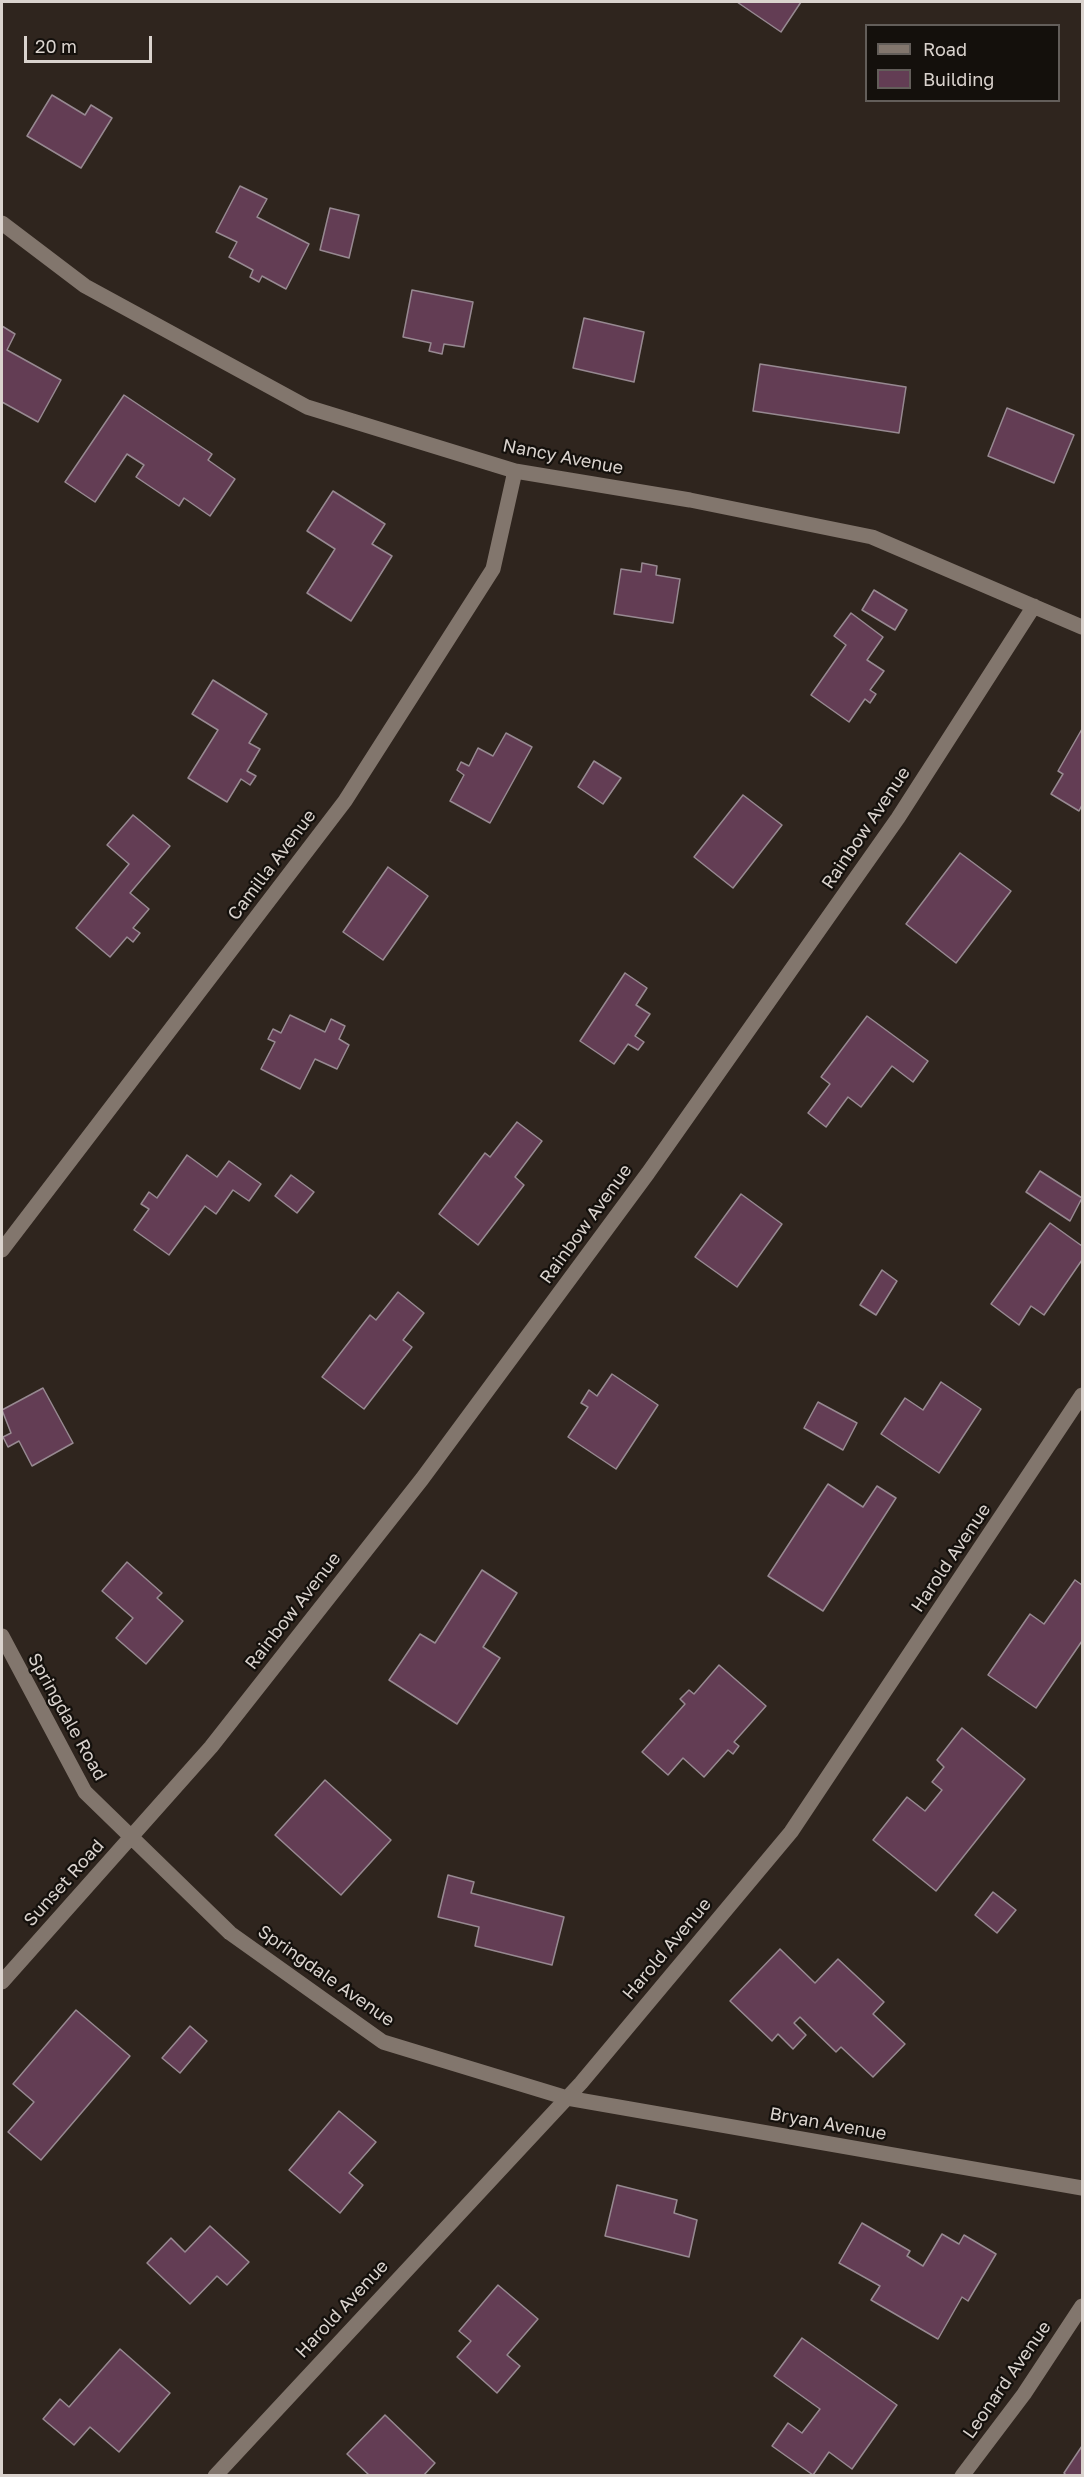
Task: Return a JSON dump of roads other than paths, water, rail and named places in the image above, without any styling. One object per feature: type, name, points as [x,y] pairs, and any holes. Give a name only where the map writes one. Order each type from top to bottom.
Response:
[{"type":"street","name":"Nancy Avenue","points":[[2,223],[84,286],[307,407],[515,471],[690,500],[872,537],[1083,627]]},
{"type":"street","name":"Camilla Avenue","points":[[2,1250],[345,801],[493,569],[515,471]]},
{"type":"street","name":"Rainbow Avenue","points":[[131,1837],[211,1746],[415,1488],[648,1173],[898,819],[1034,606]]},
{"type":"street","name":"Harold Avenue","points":[[215,2475],[567,2098],[791,1832],[1083,1395]]},
{"type":"street","name":"Springdale Road","points":[[2,1636],[85,1792],[131,1837]]},
{"type":"street","name":"Sunset Road","points":[[2,1982],[131,1837]]},
{"type":"street","name":"Springdale Avenue","points":[[131,1837],[230,1932],[383,2042],[567,2098]]},
{"type":"street","name":"Bryan Avenue","points":[[567,2098],[1083,2188]]},
{"type":"street","name":"Leonard Avenue","points":[[962,2475],[1024,2394],[1083,2306]]}]
